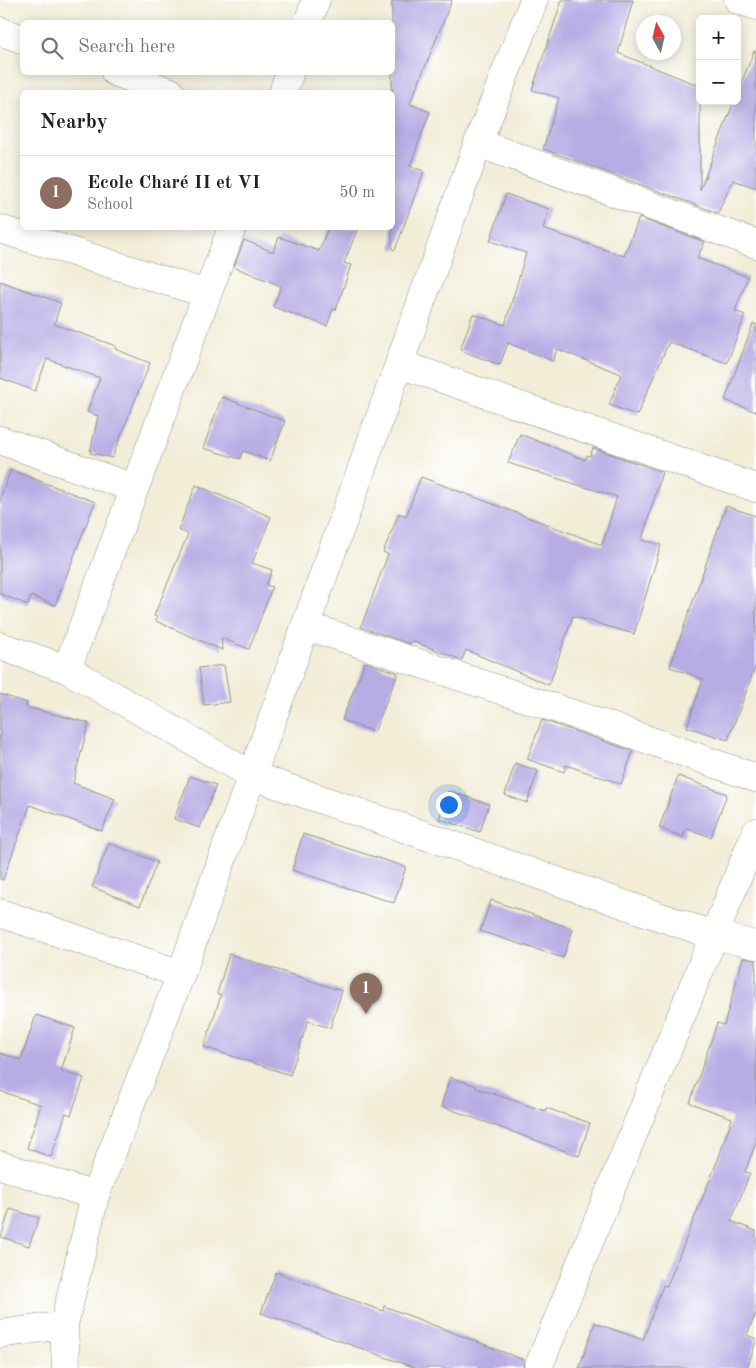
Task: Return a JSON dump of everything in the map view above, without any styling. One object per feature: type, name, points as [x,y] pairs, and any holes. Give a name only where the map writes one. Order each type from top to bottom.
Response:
[{"type":"street","points":[[309,20],[316,0]]},
{"type":"street","points":[[66,1368],[64,1325],[95,1196],[181,974],[307,626],[478,143],[534,0]]},
{"type":"street","points":[[738,0],[756,6]]},
{"type":"street","points":[[0,31],[20,38]]},
{"type":"street","points":[[123,75],[164,90]]},
{"type":"street","points":[[284,90],[289,75]]},
{"type":"street","points":[[478,143],[756,244]]},
{"type":"street","points":[[0,230],[207,294]]},
{"type":"street","points":[[67,669],[231,230]]},
{"type":"street","points":[[400,364],[756,488]]},
{"type":"street","points":[[0,440],[134,488]]},
{"type":"street","points":[[307,626],[606,725],[756,778]]},
{"type":"street","points":[[0,646],[67,669],[253,776],[713,935],[756,945]]},
{"type":"street","points":[[538,1368],[756,832]]},
{"type":"street","points":[[0,913],[181,974]]},
{"type":"street","points":[[0,1165],[95,1196]]},
{"type":"street","points":[[0,1334],[64,1325]]},
{"type":"building","points":[[392,0],[452,0],[410,104],[430,112],[410,166],[424,171],[395,250],[392,249],[392,230],[395,230],[395,90],[392,90],[392,75],[395,75],[395,20],[392,20]]},
{"type":"building","points":[[562,0],[633,0],[618,53],[696,84],[696,105],[700,105],[700,190],[732,105],[741,105],[741,84],[754,51],[756,51],[756,188],[733,180],[718,213],[543,149],[559,98],[532,90]]},
{"type":"building","points":[[506,194],[549,209],[543,229],[624,256],[639,218],[705,242],[697,258],[748,277],[735,311],[745,315],[727,363],[669,342],[637,415],[609,405],[621,374],[557,349],[553,361],[508,343],[500,365],[460,350],[473,314],[505,325],[526,253],[490,241]]},
{"type":"building","points":[[327,230],[357,230],[344,263],[351,265],[336,310],[333,309],[327,326],[273,307],[281,286],[234,267],[244,240],[273,252],[279,237],[319,251]]},
{"type":"building","points":[[0,281],[61,303],[54,324],[116,346],[115,349],[150,363],[112,458],[90,453],[98,416],[87,412],[100,378],[47,359],[35,391],[0,378]]},
{"type":"building","points":[[753,324],[756,324],[756,412],[725,400]]},
{"type":"building","points":[[222,397],[285,421],[270,461],[243,451],[240,459],[203,448]]},
{"type":"building","points":[[520,434],[585,460],[587,455],[590,456],[593,448],[662,472],[642,540],[661,545],[634,634],[573,616],[549,685],[466,650],[462,660],[412,641],[410,644],[361,627],[388,554],[383,552],[399,513],[406,516],[421,477],[602,545],[617,497],[508,463]]},
{"type":"building","points":[[11,470],[95,502],[55,605],[31,596],[28,605],[0,594],[0,498]]},
{"type":"building","points":[[196,485],[271,517],[252,563],[272,570],[266,585],[272,587],[249,649],[221,638],[222,650],[156,621],[157,617],[154,616],[188,534],[178,530]]},
{"type":"building","points":[[726,506],[756,516],[756,665],[728,740],[687,727],[703,679],[670,667]]},
{"type":"building","points":[[365,662],[398,673],[374,732],[342,720]]},
{"type":"building","points":[[224,665],[230,702],[204,705],[199,668]]},
{"type":"building","points":[[0,694],[27,703],[26,707],[89,723],[73,783],[115,799],[102,831],[30,805],[3,880],[0,879]]},
{"type":"building","points":[[542,720],[633,751],[621,784],[566,765],[564,772],[527,759]]},
{"type":"building","points":[[515,763],[538,771],[527,803],[505,795]]},
{"type":"building","points":[[190,776],[216,785],[200,828],[174,819]]},
{"type":"building","points":[[678,776],[727,794],[711,837],[686,828],[683,837],[659,828]]},
{"type":"building","points":[[448,791],[489,804],[480,832],[439,819]]},
{"type":"building","points":[[303,834],[406,867],[394,903],[292,870]]},
{"type":"building","points":[[109,843],[157,862],[140,906],[92,887]]},
{"type":"building","points":[[491,900],[573,929],[563,958],[480,931]]},
{"type":"building","points":[[229,954],[342,991],[330,1028],[308,1021],[290,1075],[204,1047],[221,995],[217,994]]},
{"type":"building","points":[[743,958],[756,960],[756,1142],[745,1172],[750,1173],[731,1221],[756,1231],[756,1313],[747,1335],[756,1339],[756,1342],[747,1368],[579,1368],[595,1323],[643,1340],[663,1285],[667,1286],[719,1157],[732,1118],[690,1103],[717,1023],[724,1025]]},
{"type":"building","points":[[36,1015],[75,1028],[61,1071],[84,1078],[71,1115],[66,1113],[51,1157],[27,1148],[41,1105],[0,1091],[0,1053],[21,1060]]},
{"type":"building","points":[[450,1077],[476,1086],[476,1088],[545,1111],[546,1108],[590,1123],[579,1156],[441,1106]]},
{"type":"building","points":[[10,1209],[39,1218],[29,1246],[1,1237]]},
{"type":"building","points":[[276,1272],[383,1311],[384,1306],[524,1360],[523,1368],[416,1368],[261,1313]]},
{"type":"place","name":"Ecole Charé II et VI","points":[[366,1014]]}]
